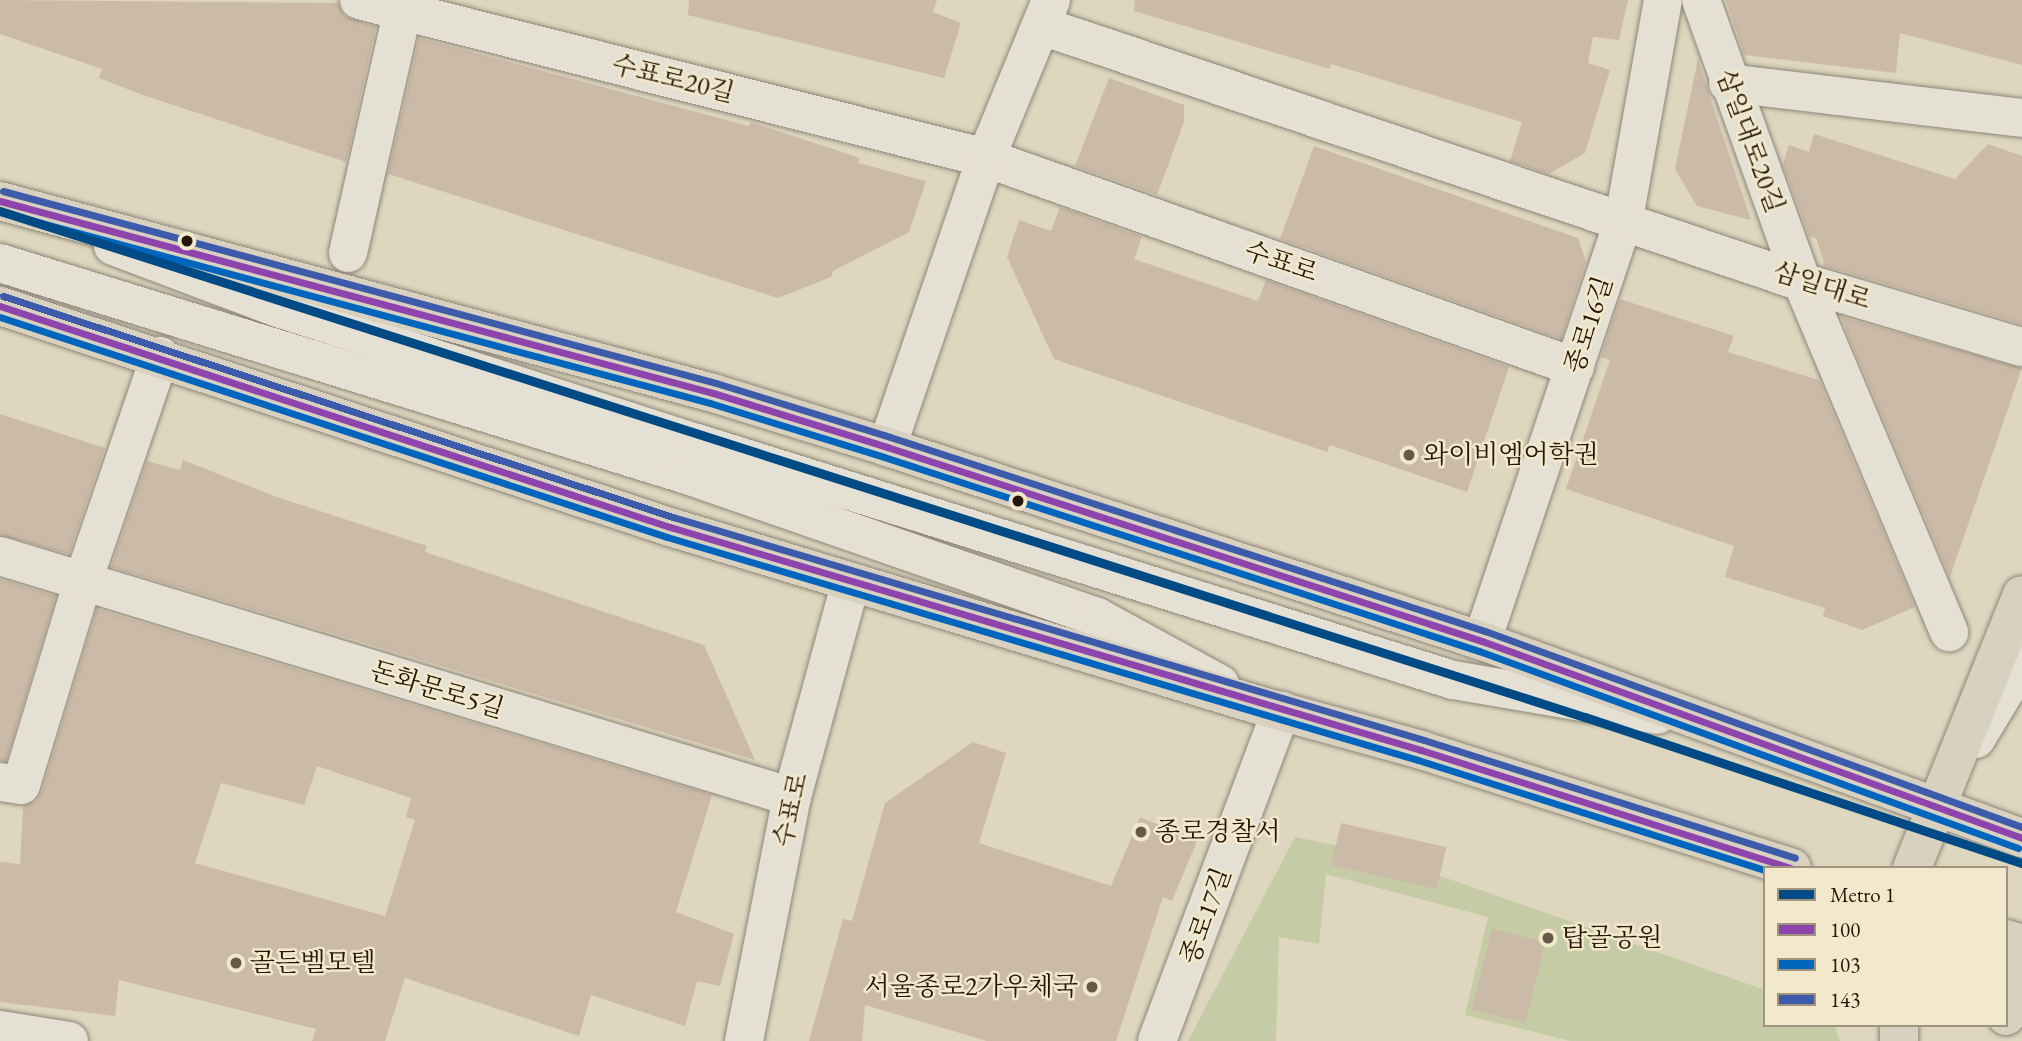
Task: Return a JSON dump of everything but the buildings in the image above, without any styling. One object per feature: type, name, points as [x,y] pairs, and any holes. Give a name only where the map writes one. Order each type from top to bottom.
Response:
[{"type":"main road","points":[[0,203],[713,393],[887,447],[1482,641],[1725,727],[1934,809],[2022,838]]},
{"type":"main road","points":[[0,306],[160,356],[670,527],[1269,708],[1434,754],[1787,866]]},
{"type":"main road","points":[[1913,866],[2022,595]]},
{"type":"main road","points":[[2008,1010],[2022,971]]},
{"type":"street","name":"수표로20길","points":[[359,0],[404,6],[986,158]]},
{"type":"street","name":"종로16길","points":[[1482,641],[1624,219],[1663,0]]},
{"type":"street","name":"삼일대로20길","points":[[1702,0],[1728,83],[1802,282],[1949,632]]},
{"type":"street","points":[[348,253],[404,6]]},
{"type":"street","points":[[887,447],[986,158],[1047,13],[1624,219]]},
{"type":"street","points":[[1728,83],[2022,118]]},
{"type":"street","name":"수표로","points":[[986,158],[1575,367]]},
{"type":"street","points":[[0,203],[333,326],[1453,680],[1725,727]]},
{"type":"street","name":"삼일대로","points":[[1624,219],[1802,282],[2022,347]]},
{"type":"street","points":[[0,263],[597,445],[1084,613],[1269,708]]},
{"type":"street","points":[[0,782],[21,785],[83,581],[160,356]]},
{"type":"street","name":"돈화문로5길","points":[[0,556],[792,797]]},
{"type":"street","name":"수표로","points":[[744,1041],[792,797],[851,582]]},
{"type":"street","points":[[1934,809],[2022,663]]},
{"type":"street","name":"종로17길","points":[[1157,1041],[1269,708]]},
{"type":"street","points":[[0,1030],[69,1041]]},
{"type":"green space","name":"탑골공원","points":[[1295,837],[1378,854],[1763,989],[1763,1027],[1835,1027],[1840,1041],[1570,1041],[1465,1015],[1488,917],[1326,874],[1319,944],[1279,937],[1276,1041],[1188,1041]]},
{"type":"metro line","name":"1","points":[[0,211],[1585,717],[2022,863]]},
{"type":"transit line","name":"143","points":[[3,191],[716,383],[890,437],[1485,631],[2022,827]]},
{"type":"transit line","name":"100","points":[[0,201],[713,393],[887,447],[1482,641],[2022,838]]},
{"type":"transit line","name":"103","points":[[0,212],[710,403],[884,457],[1479,651],[2018,848]]},
{"type":"transit line","name":"143","points":[[3,296],[673,517],[1424,740],[1795,858]]},
{"type":"transit line","name":"100","points":[[0,306],[670,527],[1421,750],[1785,866]]},
{"type":"transit line","name":"103","points":[[0,317],[667,537],[1418,760],[1763,869]]},
{"type":"place","name":"와이비엠어학권","points":[[1409,455]]},
{"type":"place","name":"종로경찰서","points":[[1141,832]]},
{"type":"place","name":"탑골공원","points":[[1548,938]]},
{"type":"place","name":"골든벨모텔","points":[[236,963]]},
{"type":"place","name":"서울종로2가우체국","points":[[1092,987]]}]
